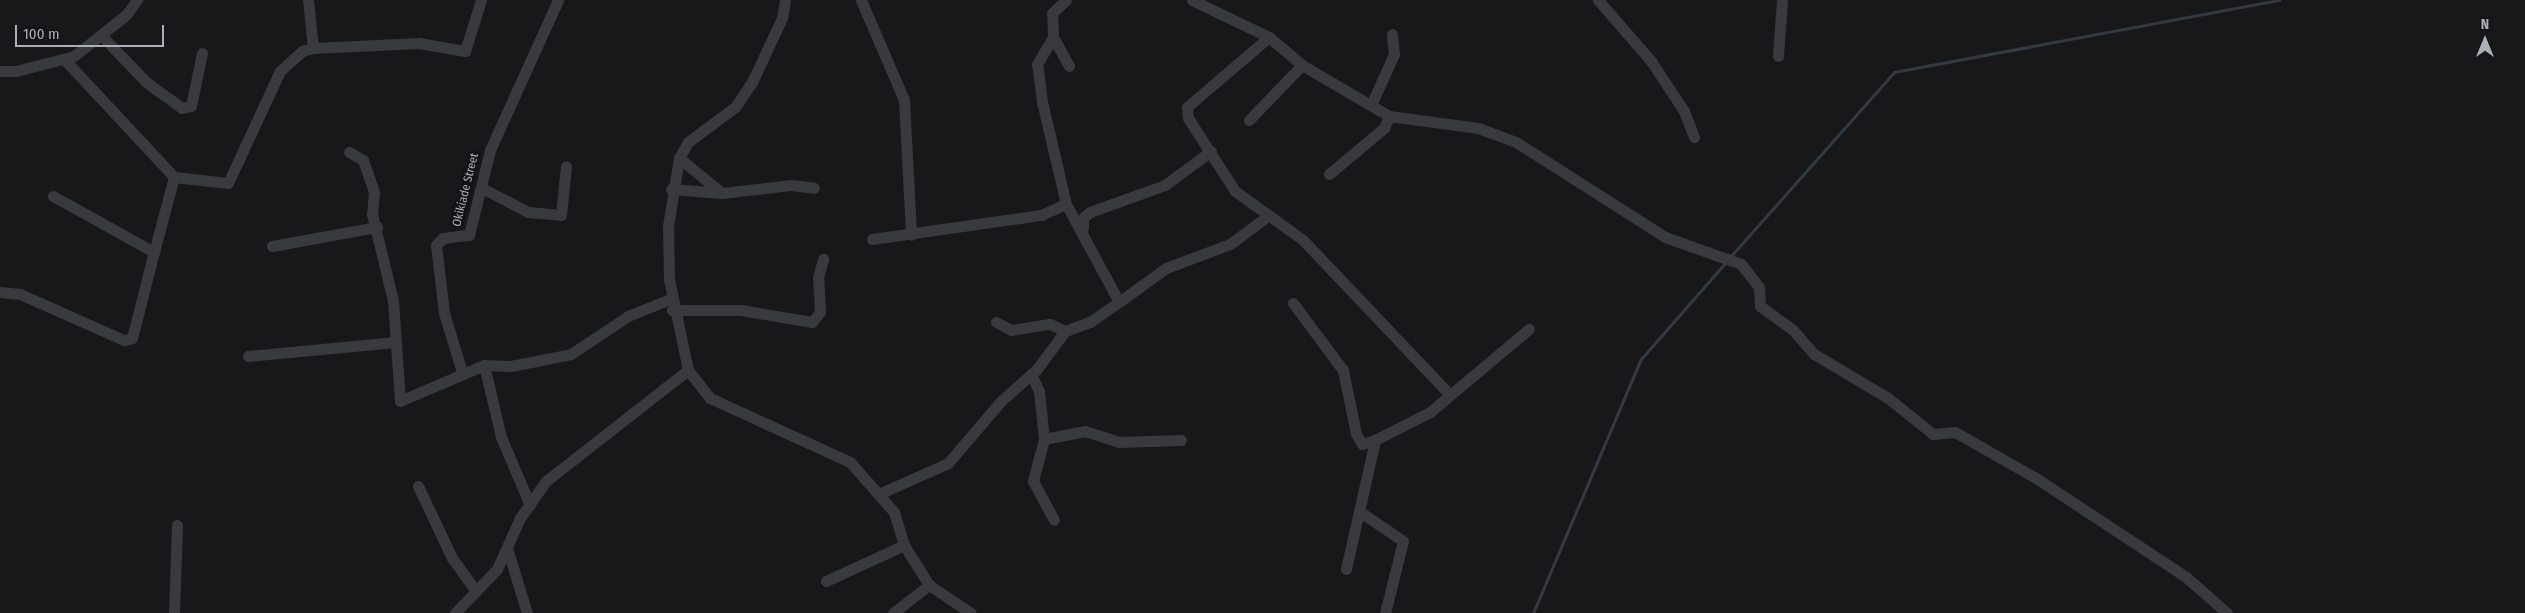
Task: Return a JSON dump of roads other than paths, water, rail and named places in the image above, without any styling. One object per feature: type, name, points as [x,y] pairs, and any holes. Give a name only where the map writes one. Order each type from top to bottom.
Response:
[{"type":"street","points":[[0,71],[64,59],[101,35],[137,0]]},
{"type":"street","points":[[308,0],[313,48]]},
{"type":"street","points":[[64,59],[174,177],[231,182],[280,71],[302,51],[313,48],[419,43],[465,51],[482,0]]},
{"type":"street","name":"Okikiade Street","points":[[462,372],[444,313],[436,245],[444,238],[469,236],[490,150],[509,102],[558,0]]},
{"type":"street","points":[[785,0],[782,18],[752,82],[735,106],[688,142],[678,158],[671,189],[671,305],[688,370],[710,398],[850,462],[881,493],[894,512],[904,545],[929,585],[971,613]]},
{"type":"street","points":[[861,0],[904,100],[910,235]]},
{"type":"street","points":[[1066,0],[1052,13],[1053,37],[1069,66]]},
{"type":"street","points":[[1192,0],[1269,37],[1302,65],[1389,116],[1478,128],[1516,142],[1665,237],[1741,264],[1759,288],[1760,306],[1793,330],[1814,354],[1888,398],[1934,434],[1955,432],[2039,480],[2186,577],[2227,613]]},
{"type":"street","points":[[1598,0],[1651,61],[1684,111],[1694,137]]},
{"type":"street","points":[[1778,56],[1782,0]]},
{"type":"street","points":[[1372,105],[1394,54],[1392,34]]},
{"type":"street","points":[[101,35],[146,82],[182,108],[191,106],[202,53]]},
{"type":"street","points":[[1053,37],[1040,53],[1038,72],[1066,204],[1083,228],[1119,302]]},
{"type":"street","points":[[1269,37],[1187,107],[1188,118],[1235,191],[1303,240],[1448,393]]},
{"type":"street","points":[[1249,120],[1302,65]]},
{"type":"street","points":[[1329,174],[1384,128],[1389,116]]},
{"type":"street","points":[[349,152],[365,164],[393,301],[400,401],[462,372],[484,365],[512,366],[571,354],[628,316],[671,305],[741,310],[812,322],[820,312],[818,278],[823,259]]},
{"type":"street","points":[[1083,228],[1083,218],[1090,212],[1165,185],[1211,152]]},
{"type":"street","points":[[678,158],[722,194]]},
{"type":"street","points":[[482,188],[528,212],[561,215],[566,166]]},
{"type":"street","points":[[0,292],[20,294],[124,340],[132,338],[174,177]]},
{"type":"street","points":[[671,189],[722,194],[791,185],[814,188]]},
{"type":"street","points":[[53,196],[154,252]]},
{"type":"street","points":[[872,239],[1041,216],[1066,204]]},
{"type":"street","points":[[881,493],[948,462],[1001,401],[1031,374],[1065,331],[1090,322],[1166,268],[1230,244],[1268,216]]},
{"type":"street","points":[[272,246],[377,227]]},
{"type":"street","points":[[1293,303],[1344,370],[1356,434],[1362,444],[1375,440],[1430,412],[1448,393],[1529,329]]},
{"type":"street","points":[[996,322],[1011,330],[1050,324],[1065,331]]},
{"type":"street","points":[[248,356],[395,342]]},
{"type":"street","points":[[484,365],[501,437],[530,505]]},
{"type":"street","points":[[455,613],[508,552],[530,505],[546,481],[688,370]]},
{"type":"street","points":[[1031,374],[1039,391],[1044,439],[1033,481],[1054,520]]},
{"type":"street","points":[[1044,439],[1085,431],[1118,442],[1181,440]]},
{"type":"street","points":[[1346,569],[1375,440]]},
{"type":"street","points":[[418,486],[452,558],[476,591]]},
{"type":"street","points":[[1359,511],[1403,541],[1385,613]]},
{"type":"street","points":[[174,613],[177,525]]},
{"type":"street","points":[[826,580],[904,545]]},
{"type":"street","points":[[508,552],[527,613]]},
{"type":"street","points":[[893,613],[929,585]]},
{"type":"waterway","points":[[1730,257],[1894,72],[2279,0]]},
{"type":"waterway","points":[[1533,613],[1641,359],[1726,262]]}]
